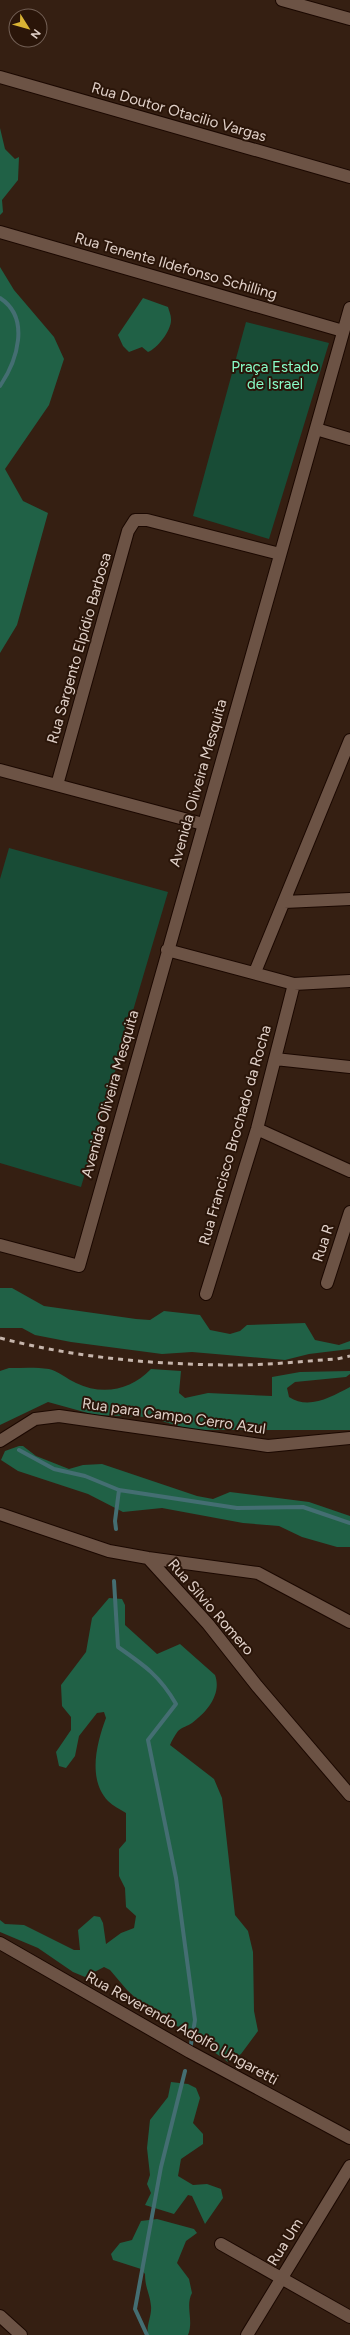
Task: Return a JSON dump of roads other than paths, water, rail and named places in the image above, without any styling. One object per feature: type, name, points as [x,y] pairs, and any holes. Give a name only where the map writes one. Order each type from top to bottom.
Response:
[{"type":"street","points":[[282,0],[350,19]]},
{"type":"street","name":"Rua Doutor Otacilio Vargas","points":[[0,77],[350,177]]},
{"type":"street","name":"Rua Tenente Ildefonso Schilling","points":[[0,232],[343,331]]},
{"type":"street","name":"Avenida Oliveira Mesquita","points":[[0,1245],[79,1266],[167,950],[350,308]]},
{"type":"street","points":[[316,429],[350,440]]},
{"type":"street","name":"Rua Sargento Elpídio Barbosa","points":[[56,785],[128,531],[135,520],[147,520],[280,554]]},
{"type":"street","points":[[255,972],[350,740]]},
{"type":"street","points":[[0,770],[203,824]]},
{"type":"street","points":[[284,902],[350,899]]},
{"type":"street","points":[[167,950],[255,972],[294,984],[350,981]]},
{"type":"street","name":"Rua Francisco Brochado da Rocha","points":[[206,1294],[257,1129],[294,984]]},
{"type":"street","points":[[275,1059],[350,1067]]},
{"type":"street","points":[[257,1129],[350,1171]]},
{"type":"street","name":"Rua R","points":[[327,1283],[350,1212]]},
{"type":"street","name":"Rua para Campo Cerro Azul","points":[[0,1441],[35,1419],[59,1416],[268,1446],[350,1438]]},
{"type":"street","name":"Rua Sílvio Romero","points":[[0,1514],[109,1550],[148,1558],[208,1624],[257,1686],[350,1795]]},
{"type":"street","points":[[148,1558],[258,1573],[350,1622]]},
{"type":"street","name":"Rua Reverendo Adolfo Ungaretti","points":[[0,1944],[190,2052],[350,2138]]},
{"type":"street","name":"Rua Um","points":[[247,2335],[350,2166]]},
{"type":"street","points":[[221,2244],[280,2279],[350,2317]]},
{"type":"street","points":[[0,2316],[21,2335]]},
{"type":"waterway","points":[[0,298],[10,306],[18,328],[18,340],[12,365],[0,386]]},
{"type":"waterway","points":[[19,1450],[54,1469],[85,1476],[119,1490],[237,1508],[303,1507],[350,1523]]},
{"type":"waterway","points":[[116,1529],[115,1521],[119,1490]]},
{"type":"waterway","points":[[114,1581],[118,1647],[151,1672],[164,1686],[176,1704],[148,1740],[176,1878],[195,2020],[190,2050]]},
{"type":"waterway","points":[[147,2335],[135,2309],[161,2167],[185,2071]]},
{"type":"railway","points":[[0,1338],[58,1351],[117,1359],[177,1364],[262,1364],[337,1359],[350,1356]]},
{"type":"park label","name":"Praça Estado de Israel","points":[[275,376]]}]
